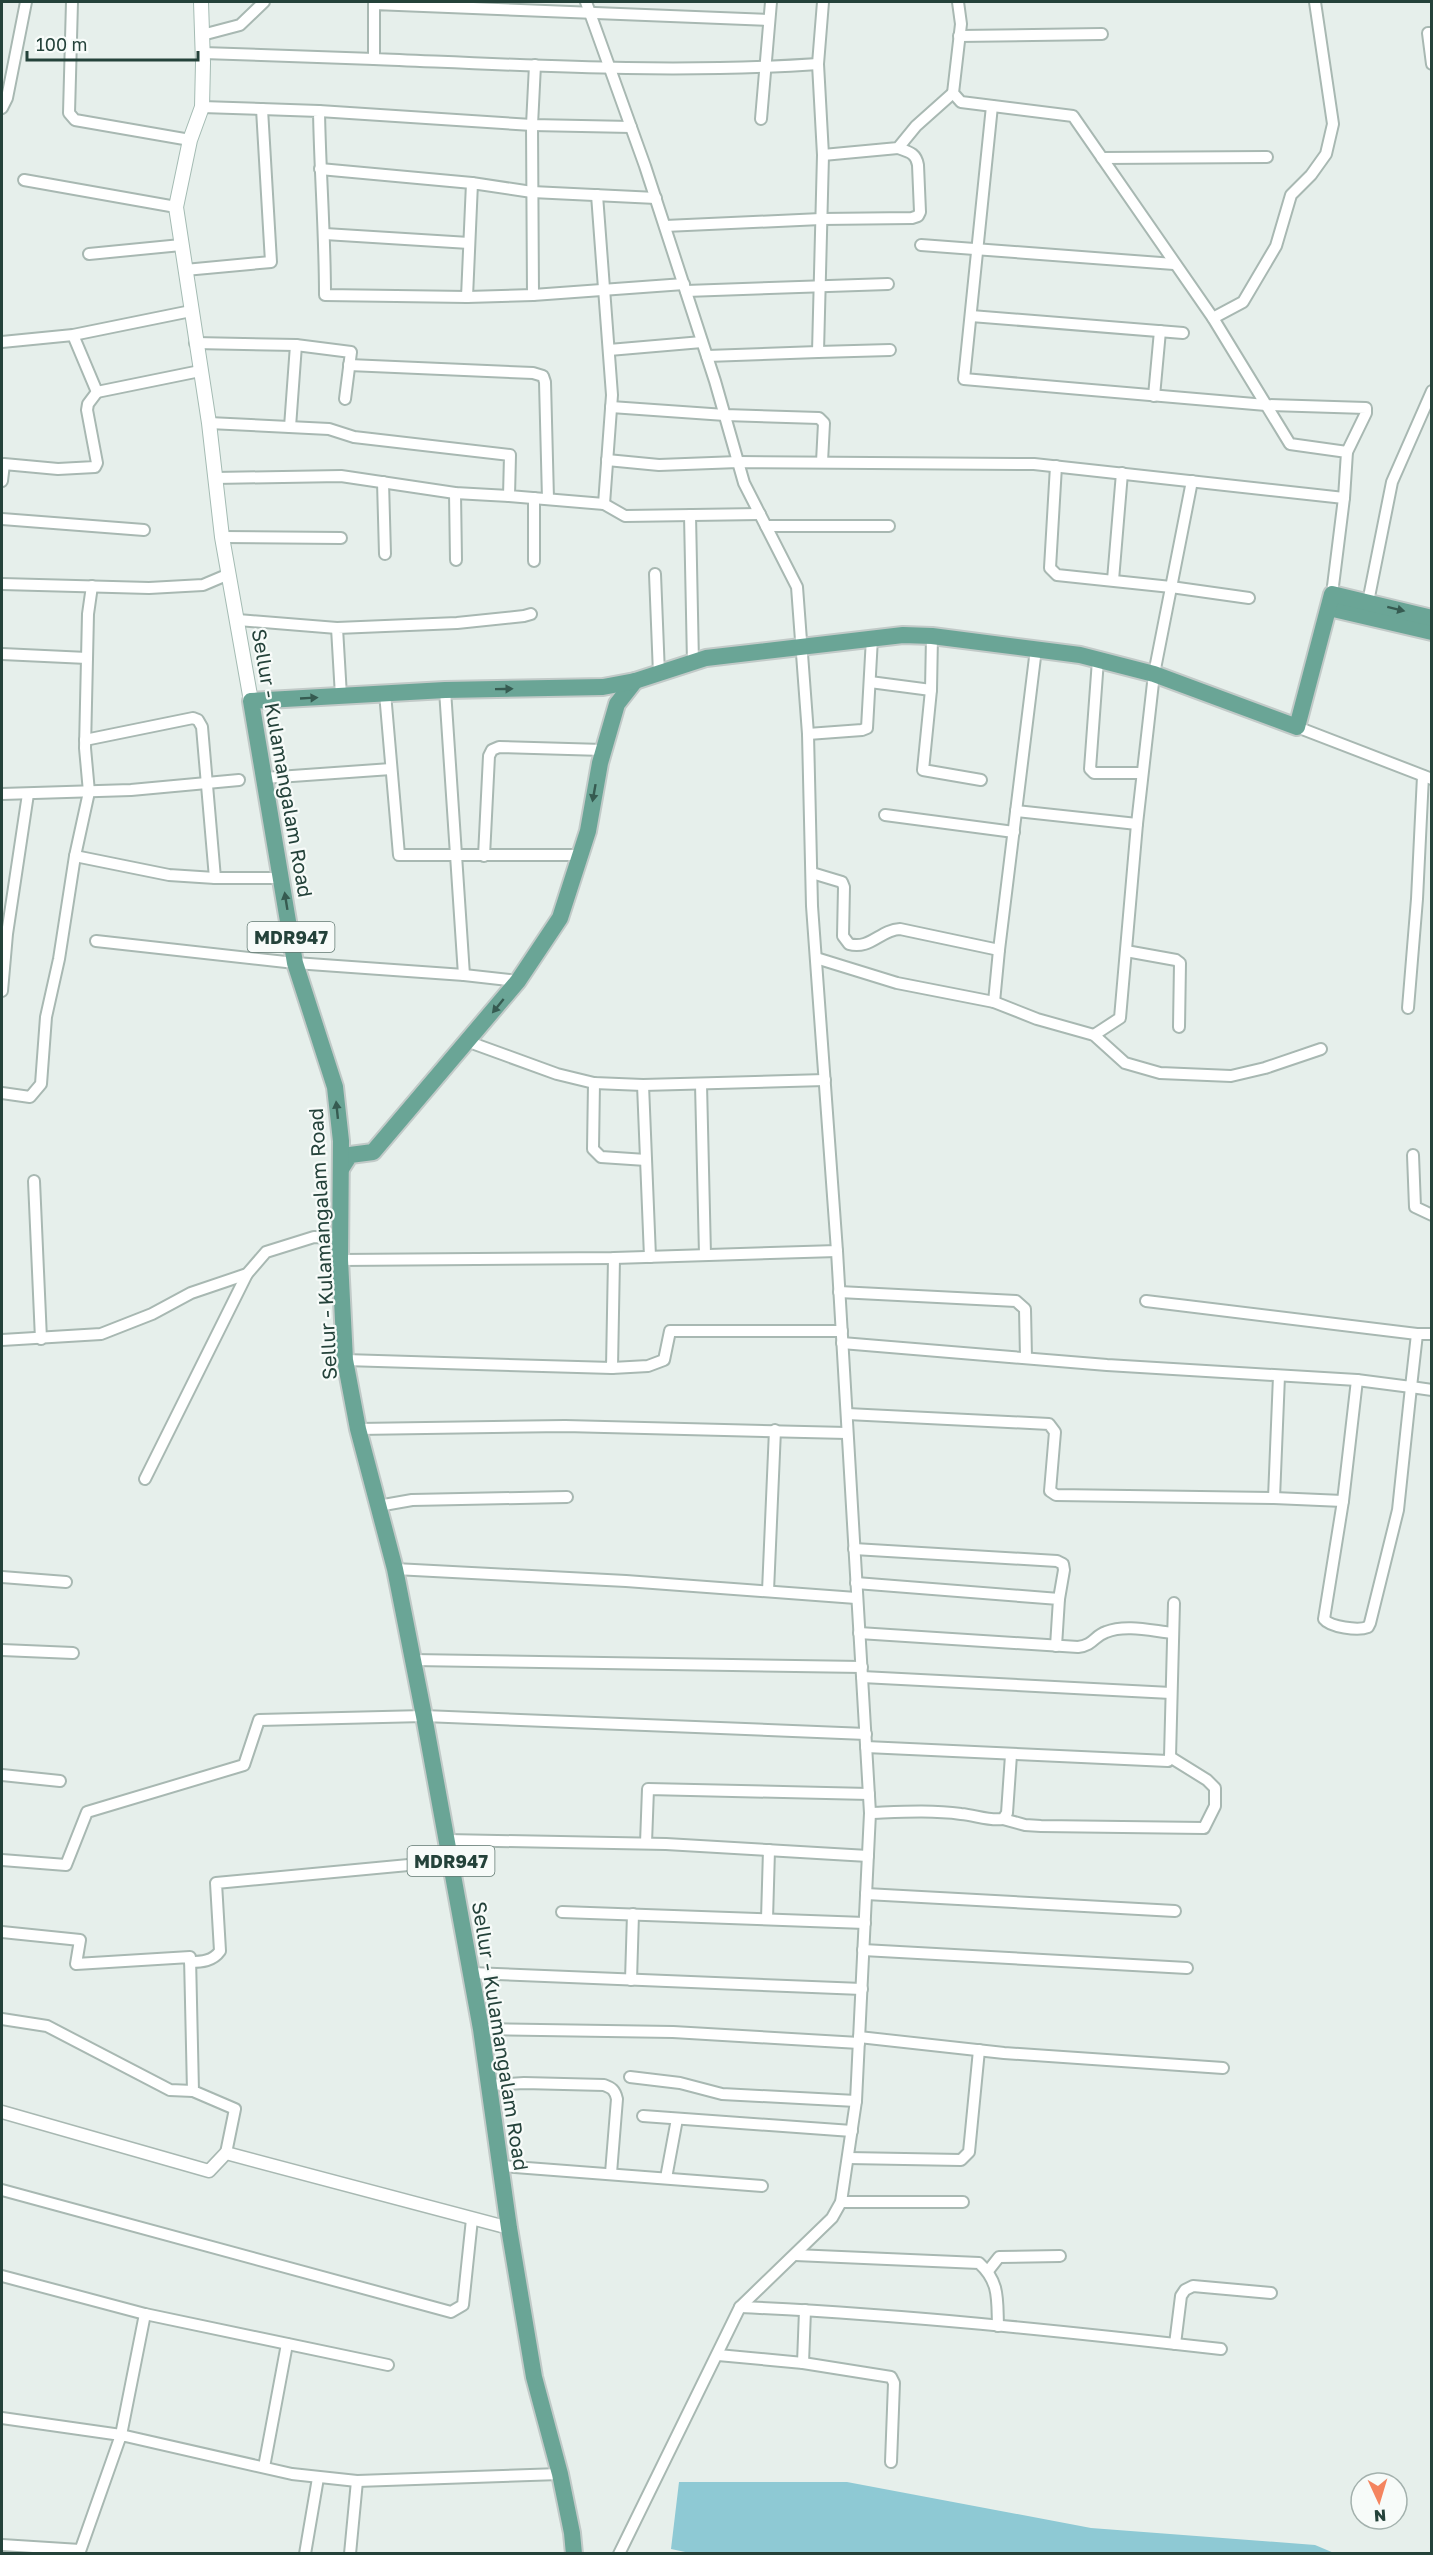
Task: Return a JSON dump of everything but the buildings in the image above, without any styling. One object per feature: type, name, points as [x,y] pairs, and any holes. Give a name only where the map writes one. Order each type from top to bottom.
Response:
[{"type":"main road","name":"Sellur - Kulamangalam Road","points":[[201,2],[202,107],[190,140],[176,207],[209,423],[222,537],[264,778],[276,878],[295,963],[335,1087],[341,1169],[340,1260],[345,1360],[358,1429],[395,1569],[424,1716],[481,2029],[509,2228],[534,2377],[560,2474],[574,2553]]},
{"type":"main road","points":[[1330,601],[1368,602],[1431,618]]},
{"type":"main road","points":[[1330,601],[1431,632]]},
{"type":"main road","points":[[251,701],[446,690],[603,687],[635,681],[706,658],[903,635],[932,636],[1036,649],[1098,660],[1154,675],[1297,727],[1330,601]]},
{"type":"main road","points":[[341,1169],[350,1155],[373,1152],[469,1042],[518,981],[560,918],[588,831],[603,750],[616,704],[635,681]]},
{"type":"street","points":[[2,108],[8,98],[26,2]]},
{"type":"street","points":[[72,2],[69,113],[71,117],[75,120],[190,140]]},
{"type":"street","points":[[202,35],[240,25],[264,2]]},
{"type":"street","points":[[586,2],[656,198],[707,356],[744,483],[797,587],[808,734],[816,958],[837,1251],[870,1813],[856,2101],[841,2202],[832,2218],[740,2307],[619,2553]]},
{"type":"street","points":[[761,119],[771,2]]},
{"type":"street","points":[[818,352],[823,155],[818,64],[823,2]]},
{"type":"street","points":[[898,148],[916,126],[953,93],[961,24],[958,2]]},
{"type":"street","points":[[1213,318],[1243,302],[1276,246],[1291,195],[1311,175],[1326,154],[1333,124],[1315,2]]},
{"type":"street","points":[[374,59],[374,3],[769,21]]},
{"type":"street","points":[[1431,33],[1428,33],[1431,64]]},
{"type":"street","points":[[959,36],[1102,34]]},
{"type":"street","points":[[203,53],[610,69],[818,64]]},
{"type":"street","points":[[533,295],[532,125],[535,65]]},
{"type":"street","points":[[953,93],[961,102],[1073,116],[1213,318],[1290,444],[1347,452]]},
{"type":"street","points":[[992,106],[964,379],[1266,405],[1366,408],[1366,414],[1347,452],[1344,498],[1330,601]]},
{"type":"street","points":[[202,107],[319,111],[532,125],[631,127]]},
{"type":"street","points":[[185,270],[271,262],[262,109]]},
{"type":"street","points":[[319,111],[320,169],[326,234],[325,295],[467,297],[685,288],[888,284]]},
{"type":"street","points":[[665,226],[918,216],[920,212],[917,158],[912,152],[898,148],[823,155]]},
{"type":"street","points":[[1102,158],[1266,157]]},
{"type":"street","points":[[320,169],[472,183],[532,192],[656,198]]},
{"type":"street","points":[[24,180],[176,207]]},
{"type":"street","points":[[467,297],[472,183]]},
{"type":"street","points":[[597,195],[611,407],[604,504]]},
{"type":"street","points":[[326,234],[469,243]]},
{"type":"street","points":[[89,254],[182,245]]},
{"type":"street","points":[[921,245],[1174,264]]},
{"type":"street","points":[[2,342],[74,335],[191,310]]},
{"type":"street","points":[[971,316],[1183,333]]},
{"type":"street","points":[[1154,396],[1160,331]]},
{"type":"street","points":[[2,481],[3,464],[58,469],[95,467],[97,463],[87,410],[93,397],[74,335]]},
{"type":"street","points":[[609,350],[702,342]]},
{"type":"street","points":[[195,343],[296,345],[351,351],[345,399]]},
{"type":"street","points":[[290,427],[296,345]]},
{"type":"street","points":[[707,356],[890,350]]},
{"type":"street","points":[[349,364],[533,373],[543,376],[548,499]]},
{"type":"street","points":[[93,397],[200,371]]},
{"type":"street","points":[[1368,602],[1392,482],[1431,391]]},
{"type":"street","points":[[611,407],[822,420],[822,462]]},
{"type":"street","points":[[209,423],[329,429],[354,437],[510,455],[509,496]]},
{"type":"street","points":[[608,460],[659,465],[738,462],[1034,464],[1344,498]]},
{"type":"street","points":[[1056,466],[1050,568],[1057,575],[1249,598]]},
{"type":"street","points":[[1113,580],[1122,474]]},
{"type":"street","points":[[215,478],[342,476],[455,493],[604,504],[625,516],[760,514]]},
{"type":"street","points":[[1094,1035],[1120,1018],[1142,773],[1154,675],[1192,481]]},
{"type":"street","points":[[383,482],[385,554]]},
{"type":"street","points":[[455,493],[456,560]]},
{"type":"street","points":[[534,498],[534,561]]},
{"type":"street","points":[[690,515],[693,663]]},
{"type":"street","points":[[2,519],[144,531]]},
{"type":"street","points":[[766,526],[890,526]]},
{"type":"street","points":[[222,537],[341,538]]},
{"type":"street","points":[[2,584],[149,588],[203,585],[229,574]]},
{"type":"street","points":[[655,574],[659,674]]},
{"type":"street","points":[[2,1093],[30,1097],[41,1084],[46,1017],[59,959],[75,856],[89,792],[85,740],[92,586]]},
{"type":"street","points":[[238,620],[337,627],[457,622],[531,614]]},
{"type":"street","points":[[337,627],[341,696]]},
{"type":"street","points":[[932,636],[931,690],[923,770],[981,780]]},
{"type":"street","points":[[808,734],[867,728],[872,638]]},
{"type":"street","points":[[994,1002],[1036,649]]},
{"type":"street","points":[[2,654],[87,658]]},
{"type":"street","points":[[1098,660],[1090,769],[1094,773],[1142,773]]},
{"type":"street","points":[[870,682],[931,690]]},
{"type":"street","points":[[446,690],[464,975]]},
{"type":"street","points":[[385,693],[399,855],[457,857],[580,855]]},
{"type":"street","points":[[85,740],[193,718],[198,720],[202,727],[208,782],[215,878]]},
{"type":"street","points":[[1297,727],[1427,778],[1408,1008]]},
{"type":"street","points":[[483,856],[489,756],[492,750],[499,747],[603,750]]},
{"type":"street","points":[[264,778],[391,769]]},
{"type":"street","points":[[2,794],[131,790],[239,780]]},
{"type":"street","points":[[2,991],[7,898],[28,794]]},
{"type":"street","points":[[1016,811],[1137,824]]},
{"type":"street","points":[[885,815],[1014,832]]},
{"type":"street","points":[[75,856],[170,875],[276,878]]},
{"type":"street","points":[[1419,868],[1431,869]]},
{"type":"street","points":[[812,873],[842,882],[844,886],[843,936],[849,944],[864,945],[891,930],[900,929],[999,950]]},
{"type":"street","points":[[96,941],[295,963],[518,981]]},
{"type":"street","points":[[1126,951],[1176,960],[1180,963],[1179,1027]]},
{"type":"street","points":[[816,958],[897,983],[994,1002],[1037,1019],[1094,1035],[1125,1063],[1160,1073],[1231,1076],[1265,1068],[1321,1049]]},
{"type":"street","points":[[469,1042],[557,1074],[594,1083],[643,1085],[825,1080]]},
{"type":"street","points":[[594,1083],[593,1149],[602,1157],[646,1160]]},
{"type":"street","points":[[701,1084],[705,1255]]},
{"type":"street","points":[[643,1085],[650,1257]]},
{"type":"street","points":[[1413,1155],[1415,1207],[1431,1215]]},
{"type":"street","points":[[34,1181],[40,1339]]},
{"type":"street","points":[[145,1479],[247,1274],[266,1252],[314,1237],[340,1238]]},
{"type":"street","points":[[340,1260],[614,1258],[837,1251]]},
{"type":"street","points":[[612,1368],[614,1258]]},
{"type":"street","points":[[2,1340],[101,1334],[152,1314],[191,1293],[247,1274]]},
{"type":"street","points":[[839,1292],[1016,1301],[1025,1309],[1026,1358]]},
{"type":"street","points":[[1146,1301],[1431,1334]]},
{"type":"street","points":[[345,1360],[612,1368],[648,1366],[664,1360],[670,1331],[842,1337],[1026,1358],[1357,1380],[1431,1390]]},
{"type":"street","points":[[1357,1380],[1343,1501],[1324,1619],[1328,1623],[1362,1629],[1368,1627],[1370,1623],[1398,1510],[1417,1334]]},
{"type":"street","points":[[1274,1498],[1280,1376]]},
{"type":"street","points":[[847,1414],[1049,1424],[1055,1432],[1050,1491],[1056,1495],[1343,1501]]},
{"type":"street","points":[[358,1429],[565,1426],[847,1432]]},
{"type":"street","points":[[768,1591],[775,1430]]},
{"type":"street","points":[[378,1506],[412,1500],[567,1497]]},
{"type":"street","points":[[854,1549],[1057,1561],[1063,1564],[1064,1570],[1059,1599],[1056,1646]]},
{"type":"street","points":[[395,1569],[856,1598]]},
{"type":"street","points":[[2,1577],[66,1581]]},
{"type":"street","points":[[856,1583],[1059,1599]]},
{"type":"street","points":[[866,1747],[1168,1761],[1170,1756],[1174,1603]]},
{"type":"street","points":[[859,1633],[1056,1646],[1087,1646],[1102,1633],[1114,1629],[1173,1633]]},
{"type":"street","points":[[2,1650],[73,1653]]},
{"type":"street","points":[[413,1660],[862,1672],[1171,1693]]},
{"type":"street","points":[[2,1860],[66,1865],[87,1812],[244,1765],[259,1720],[424,1716],[866,1734]]},
{"type":"street","points":[[1003,1819],[1007,1814],[1011,1755]]},
{"type":"street","points":[[870,1813],[928,1811],[995,1820],[1003,1819],[1025,1825],[1041,1826],[1204,1828],[1215,1806],[1215,1788],[1207,1780],[1170,1756]]},
{"type":"street","points":[[2,1775],[60,1781]]},
{"type":"street","points":[[646,1844],[648,1788],[869,1794]]},
{"type":"street","points":[[447,1840],[646,1844],[868,1856]]},
{"type":"street","points":[[767,1919],[769,1850]]},
{"type":"street","points":[[190,1962],[204,1961],[216,1956],[220,1950],[216,1883],[451,1861]]},
{"type":"street","points":[[866,1894],[1174,1911]]},
{"type":"street","points":[[562,1911],[865,1923]]},
{"type":"street","points":[[631,1980],[633,1914]]},
{"type":"street","points":[[2,1932],[80,1940],[76,1964],[190,1957],[193,2091]]},
{"type":"street","points":[[863,1950],[1187,1968]]},
{"type":"street","points":[[471,1973],[862,1989]]},
{"type":"street","points":[[2,2019],[47,2026],[170,2090],[193,2091],[235,2109],[226,2153],[209,2171],[2,2112]]},
{"type":"street","points":[[481,2029],[673,2032],[859,2040],[1223,2068]]},
{"type":"street","points":[[848,2158],[961,2160],[966,2157],[969,2152],[979,2050]]},
{"type":"street","points":[[630,2077],[680,2083],[722,2094],[856,2101]]},
{"type":"street","points":[[489,2085],[524,2083],[604,2085],[612,2088],[617,2099],[611,2174]]},
{"type":"street","points":[[643,2116],[852,2131]]},
{"type":"street","points":[[666,2178],[677,2119]]},
{"type":"street","points":[[226,2153],[509,2228]]},
{"type":"street","points":[[502,2166],[762,2186]]},
{"type":"street","points":[[2,2190],[451,2312],[463,2305],[472,2219]]},
{"type":"street","points":[[841,2202],[963,2202]]},
{"type":"street","points":[[795,2255],[979,2263],[988,2271],[996,2284],[998,2326]]},
{"type":"street","points":[[988,2271],[999,2257],[1060,2256]]},
{"type":"street","points":[[2,2276],[145,2314],[388,2365]]},
{"type":"street","points":[[1175,2344],[1181,2296],[1185,2290],[1193,2286],[1271,2294]]},
{"type":"street","points":[[740,2307],[806,2310],[1065,2331],[1221,2349]]},
{"type":"street","points":[[802,2363],[806,2310]]},
{"type":"street","points":[[2,2545],[79,2552],[120,2435],[145,2314]]},
{"type":"street","points":[[264,2467],[287,2344]]},
{"type":"street","points":[[717,2355],[802,2363],[891,2378],[894,2383],[891,2462]]},
{"type":"street","points":[[2,2418],[120,2435],[318,2478],[357,2481],[560,2474]]},
{"type":"street","points":[[305,2553],[318,2478]]},
{"type":"street","points":[[350,2553],[357,2481]]},
{"type":"water","points":[[679,2482],[847,2482],[1091,2528],[1315,2545],[1334,2553],[690,2553],[671,2549]]}]
